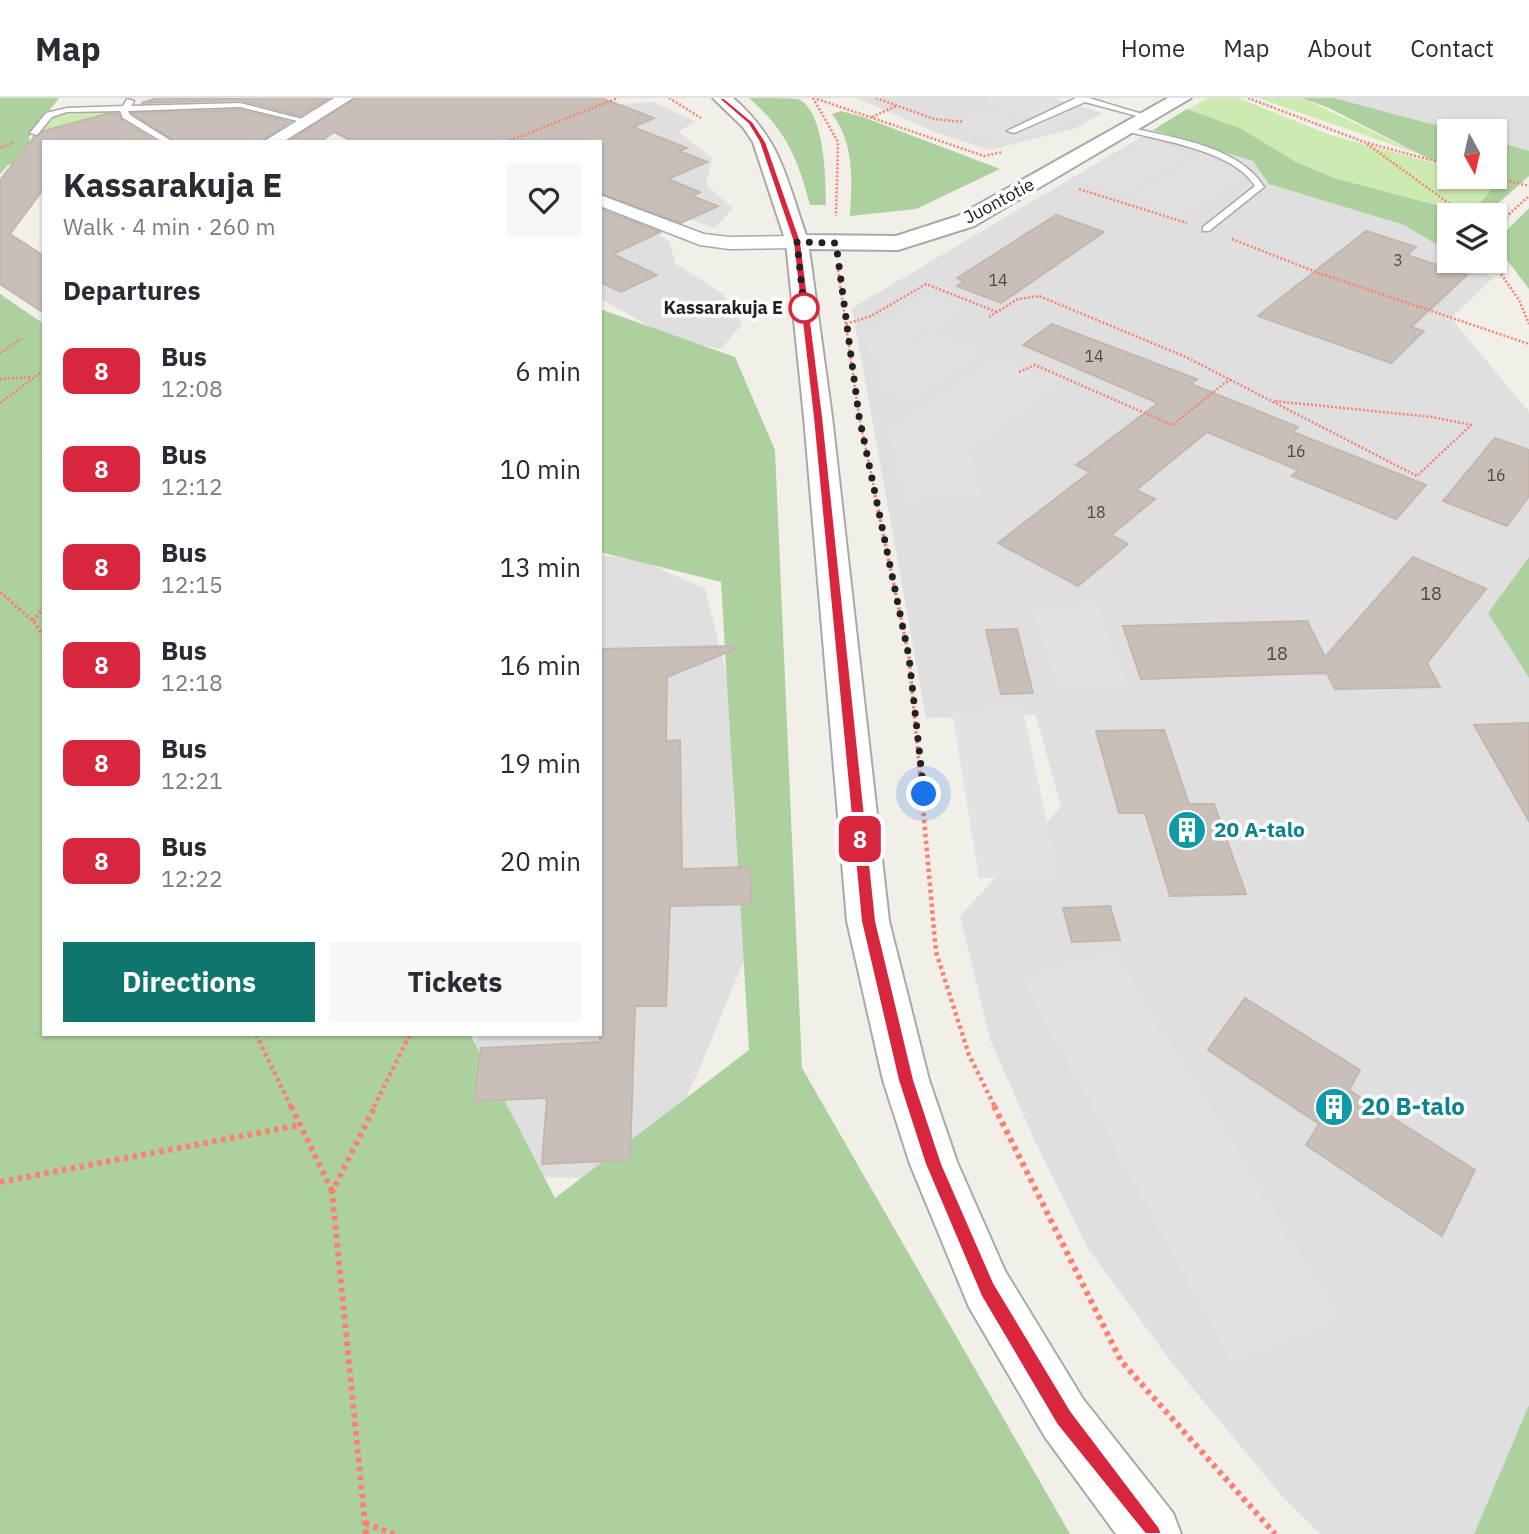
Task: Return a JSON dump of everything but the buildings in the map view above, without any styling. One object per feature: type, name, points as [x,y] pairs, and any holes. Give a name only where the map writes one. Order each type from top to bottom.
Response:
[{"type":"street","points":[[274,140],[345,98]]},
{"type":"street","points":[[722,98],[750,123],[763,142],[816,242],[818,417],[868,921],[906,1080],[934,1164],[987,1289],[1064,1418],[1152,1534]]},
{"type":"street","name":"Juontotie","points":[[816,242],[898,243],[966,221],[1182,98]]},
{"type":"street","points":[[603,204],[700,239],[729,243],[816,242]]},
{"type":"lane","points":[[132,98],[124,113],[130,120],[165,140]]},
{"type":"lane","points":[[1011,131],[1082,99],[1148,117]]},
{"type":"lane","points":[[34,133],[55,111],[125,107],[247,105],[306,121]]},
{"type":"lane","points":[[1128,129],[1234,161],[1251,171],[1260,187],[1206,229]]},
{"type":"path","points":[[511,140],[618,98]]},
{"type":"path","points":[[876,98],[934,119],[964,122]]},
{"type":"path","points":[[1248,98],[1364,142],[1437,162]]},
{"type":"path","points":[[815,99],[838,142],[816,242],[845,324],[859,416],[909,657],[936,952],[969,1055],[1121,1361],[1275,1534]]},
{"type":"path","points":[[815,99],[984,156]]},
{"type":"path","points":[[872,117],[896,106]]},
{"type":"path","points":[[1364,142],[1448,203]]},
{"type":"path","points":[[1507,180],[1529,186]]},
{"type":"path","points":[[1075,187],[1206,229],[1316,272],[1529,344]]},
{"type":"path","points":[[1507,216],[1529,196]]},
{"type":"path","points":[[1500,273],[1519,300],[1529,324]]},
{"type":"path","points":[[845,324],[871,316],[926,284],[997,312]]},
{"type":"path","points":[[989,317],[1018,299],[1039,296],[1230,379],[1417,476],[1471,425],[1432,417],[1274,401]]},
{"type":"path","points":[[0,354],[21,339]]},
{"type":"path","points":[[1019,372],[1035,365],[1172,425],[1230,379]]},
{"type":"path","points":[[0,402],[42,371]]},
{"type":"path","points":[[0,379],[33,377]]},
{"type":"path","points":[[0,592],[33,621],[42,633]]},
{"type":"path","points":[[33,621],[42,610]]},
{"type":"path","points":[[257,1036],[332,1192],[368,1534]]},
{"type":"path","points":[[332,1192],[410,1036]]},
{"type":"path","points":[[0,1182],[300,1125]]},
{"type":"path","points":[[365,1523],[394,1534]]},
{"type":"shaded area","points":[[857,98],[1052,98],[1103,113],[1073,129],[990,150],[937,133]]},
{"type":"shaded area","points":[[991,98],[1038,98],[1088,113],[1008,142],[956,125],[984,111],[1021,124],[1035,119],[985,101]]},
{"type":"shaded area","points":[[1334,98],[1529,98],[1529,151],[1507,145],[1507,119],[1437,119],[1437,126]]},
{"type":"shaded area","points":[[653,102],[696,122],[678,131],[712,158],[706,185],[733,208],[715,228],[619,195],[602,148],[602,140],[522,140],[621,104]]},
{"type":"shaded area","points":[[1153,130],[1253,161],[1269,184],[1404,225],[1437,245],[1437,273],[1484,273],[1493,278],[1451,318],[1529,412],[1529,557],[1488,613],[1529,678],[1529,1405],[1474,1534],[1320,1534],[1281,1495],[1172,1363],[1087,1247],[1034,1139],[990,1039],[960,916],[1061,807],[1036,715],[926,718],[852,308]]},
{"type":"shaded area","points":[[1147,140],[1187,153],[1123,192],[1081,179]]},
{"type":"shaded area","points":[[1199,160],[1244,175],[1180,213],[1134,196]]},
{"type":"shaded area","points":[[622,216],[645,222],[669,242],[676,264],[723,294],[742,324],[721,349],[670,338],[602,299],[602,217]]},
{"type":"shaded area","points":[[932,296],[962,309],[871,363],[866,335]]},
{"type":"shaded area","points":[[929,332],[978,353],[909,401],[876,386],[879,365]]},
{"type":"shaded area","points":[[997,359],[1056,384],[968,448],[982,495],[904,498],[889,432]]},
{"type":"shaded area","points":[[602,555],[641,560],[705,589],[731,692],[734,821],[764,886],[753,938],[699,1070],[647,1180],[516,1176],[452,1114],[477,1036],[602,1036]]},
{"type":"shaded area","points":[[1098,606],[1126,683],[1057,686],[1033,608]]},
{"type":"shaded area","points":[[1023,710],[1059,878],[979,878],[952,711]]},
{"type":"shaded area","points":[[1113,953],[1338,1319],[1231,1360],[1023,980]]},
{"type":"green space","points":[[0,98],[59,98],[29,137],[32,158],[8,165],[0,174]]},
{"type":"green space","points":[[749,98],[798,99],[807,106],[819,131],[826,205],[810,205],[801,173],[789,146],[762,110]]},
{"type":"green space","points":[[1209,98],[1238,98],[1330,135],[1437,164],[1437,189],[1491,190],[1480,203],[1437,203],[1437,205],[1334,178],[1296,162],[1240,128],[1188,109]]},
{"type":"green space","points":[[1258,98],[1302,98],[1419,154]]},
{"type":"green space","points":[[1302,98],[1334,98],[1437,126],[1437,163],[1329,108]]},
{"type":"green space","points":[[200,107],[170,112],[168,115],[211,111],[201,110],[202,107],[254,109],[280,118],[186,140],[173,140],[136,120],[128,111]]},
{"type":"green space","points":[[1187,109],[1240,128],[1296,162],[1334,178],[1437,205],[1437,245],[1404,225],[1269,184],[1253,161],[1153,130]]},
{"type":"green space","points":[[117,110],[120,118],[39,135],[44,125],[61,113]]},
{"type":"green space","points":[[841,111],[1000,169],[916,209],[850,216],[851,176],[848,150],[845,138],[832,114]]},
{"type":"green space","points":[[1507,145],[1529,151],[1529,176],[1499,203],[1480,203],[1491,190],[1489,189],[1507,189]]},
{"type":"green space","points":[[1529,208],[1529,289],[1507,260],[1507,230]]},
{"type":"green space","points":[[0,294],[42,323],[42,1036],[471,1036],[555,1198],[749,1050],[721,582],[602,552],[602,310],[735,357],[775,450],[802,1068],[1070,1534],[0,1534]]},
{"type":"green space","points":[[1529,557],[1529,678],[1488,613]]},
{"type":"green space","points":[[1529,1405],[1529,1534],[1474,1534]]},
{"type":"bus line","name":"8","points":[[722,98],[750,123],[763,142],[797,242],[818,417],[868,921],[906,1080],[934,1164],[987,1289],[1064,1418],[1152,1534]]},
{"type":"place","name":"Kassarakuja E","points":[[804,308]]},
{"type":"place","name":"20 A-talo","points":[[1187,830]]},
{"type":"place","name":"20 B-talo","points":[[1334,1107]]},
{"type":"route","points":[[804,308],[805,319],[797,242],[836,243],[859,416],[909,657],[924,794]]}]
